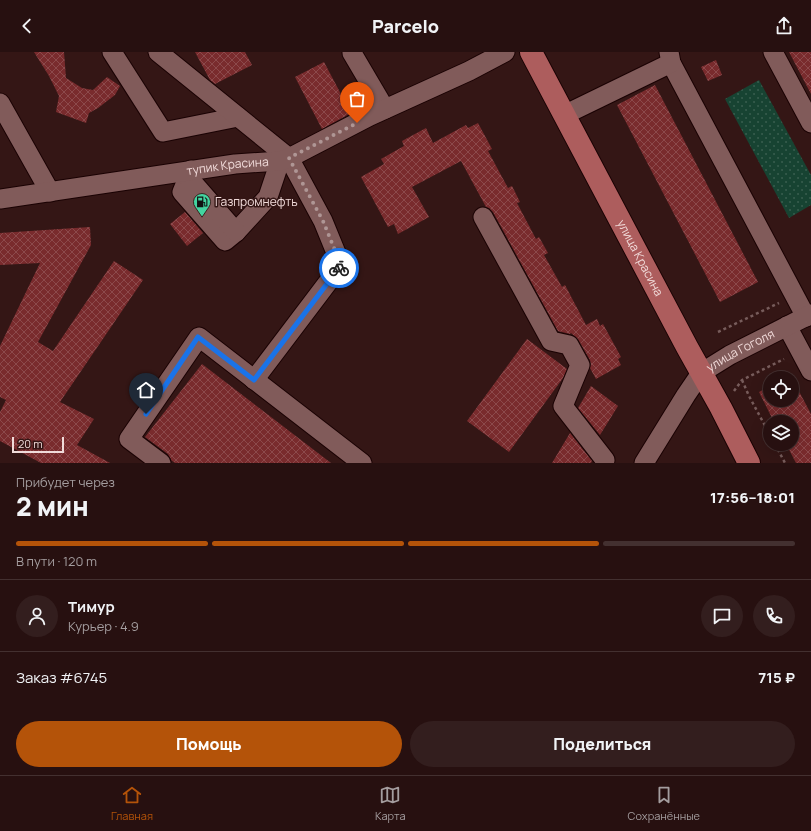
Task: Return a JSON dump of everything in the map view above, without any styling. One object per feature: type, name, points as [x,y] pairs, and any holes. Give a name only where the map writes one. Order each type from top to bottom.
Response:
[{"type":"main road","name":"улица Красина","points":[[531,52],[749,463]]},
{"type":"street","points":[[112,52],[162,132],[238,117]]},
{"type":"street","points":[[158,52],[238,117],[284,159],[323,221],[341,265],[254,380]]},
{"type":"street","points":[[352,52],[385,109]]},
{"type":"street","name":"тупик Красина","points":[[0,199],[189,174],[235,164],[284,159],[370,116],[469,71],[505,52]]},
{"type":"street","points":[[773,52],[811,123]]},
{"type":"street","points":[[564,115],[670,57],[794,295],[808,315]]},
{"type":"street","points":[[0,103],[50,192]]},
{"type":"street","points":[[189,174],[236,232],[268,197],[284,159]]},
{"type":"street","points":[[483,217],[551,342],[569,345],[580,365],[563,406],[605,460]]},
{"type":"street","name":"улица Гоголя","points":[[644,463],[701,373],[730,355],[808,315]]},
{"type":"street","points":[[787,326],[811,371]]},
{"type":"street","points":[[161,463],[129,439],[198,337],[362,463]]},
{"type":"path","points":[[718,332],[794,295]]},
{"type":"path","points":[[721,408],[742,380],[801,351]]},
{"type":"path","points":[[742,380],[763,422]]},
{"type":"path","points":[[779,451],[785,463]]},
{"type":"green space","points":[[759,80],[811,175],[811,205],[789,218],[725,99]]},
{"type":"building","points":[[34,52],[64,52],[66,78],[82,88],[93,90],[107,77],[120,86],[115,95],[89,113],[86,123],[56,112],[59,96]]},
{"type":"building","points":[[195,52],[245,52],[252,65],[215,84],[210,80]]},
{"type":"building","points":[[789,52],[811,52],[811,94]]},
{"type":"building","points":[[716,60],[722,75],[708,81],[701,67]]},
{"type":"building","points":[[324,62],[351,113],[322,129],[295,77]]},
{"type":"building","points":[[655,85],[758,282],[720,302],[617,105]]},
{"type":"building","points":[[478,123],[492,149],[488,151],[508,188],[512,186],[520,202],[517,203],[536,239],[539,237],[548,253],[544,255],[562,287],[565,285],[586,325],[597,319],[600,326],[603,324],[621,357],[618,359],[621,365],[596,379],[590,368],[590,360],[578,339],[571,333],[558,331],[493,212],[486,207],[461,161],[412,187],[429,217],[398,234],[394,224],[388,227],[361,177],[384,164],[381,159],[404,146],[402,141],[426,128],[433,143],[466,125],[468,128]]},
{"type":"building","points":[[185,212],[203,233],[187,246],[170,224]]},
{"type":"building","points":[[90,227],[91,245],[38,342],[53,351],[114,261],[143,280],[60,402],[94,419],[77,445],[110,463],[41,463],[0,441],[0,412],[6,400],[0,397],[0,346],[40,263],[0,265],[0,233]]},
{"type":"building","points":[[527,339],[567,369],[563,378],[509,452],[467,421]]},
{"type":"building","points":[[202,364],[331,463],[175,463],[171,460],[168,454],[145,437]]},
{"type":"building","points":[[591,386],[618,406],[600,435],[578,408]]},
{"type":"building","points":[[763,390],[763,400],[759,392]]},
{"type":"building","points":[[799,391],[811,414],[811,463],[796,463],[790,451],[799,451],[799,415],[770,415],[766,407],[799,407]]},
{"type":"building","points":[[570,433],[592,461],[591,463],[552,463]]},
{"type":"way so far","points":[[339,268],[341,265],[323,221],[289,158],[357,123]]},
{"type":"place","name":"Газпромнефть","points":[[202,217]]},
{"type":"route","points":[[146,414],[198,337],[254,380],[339,268]]}]
